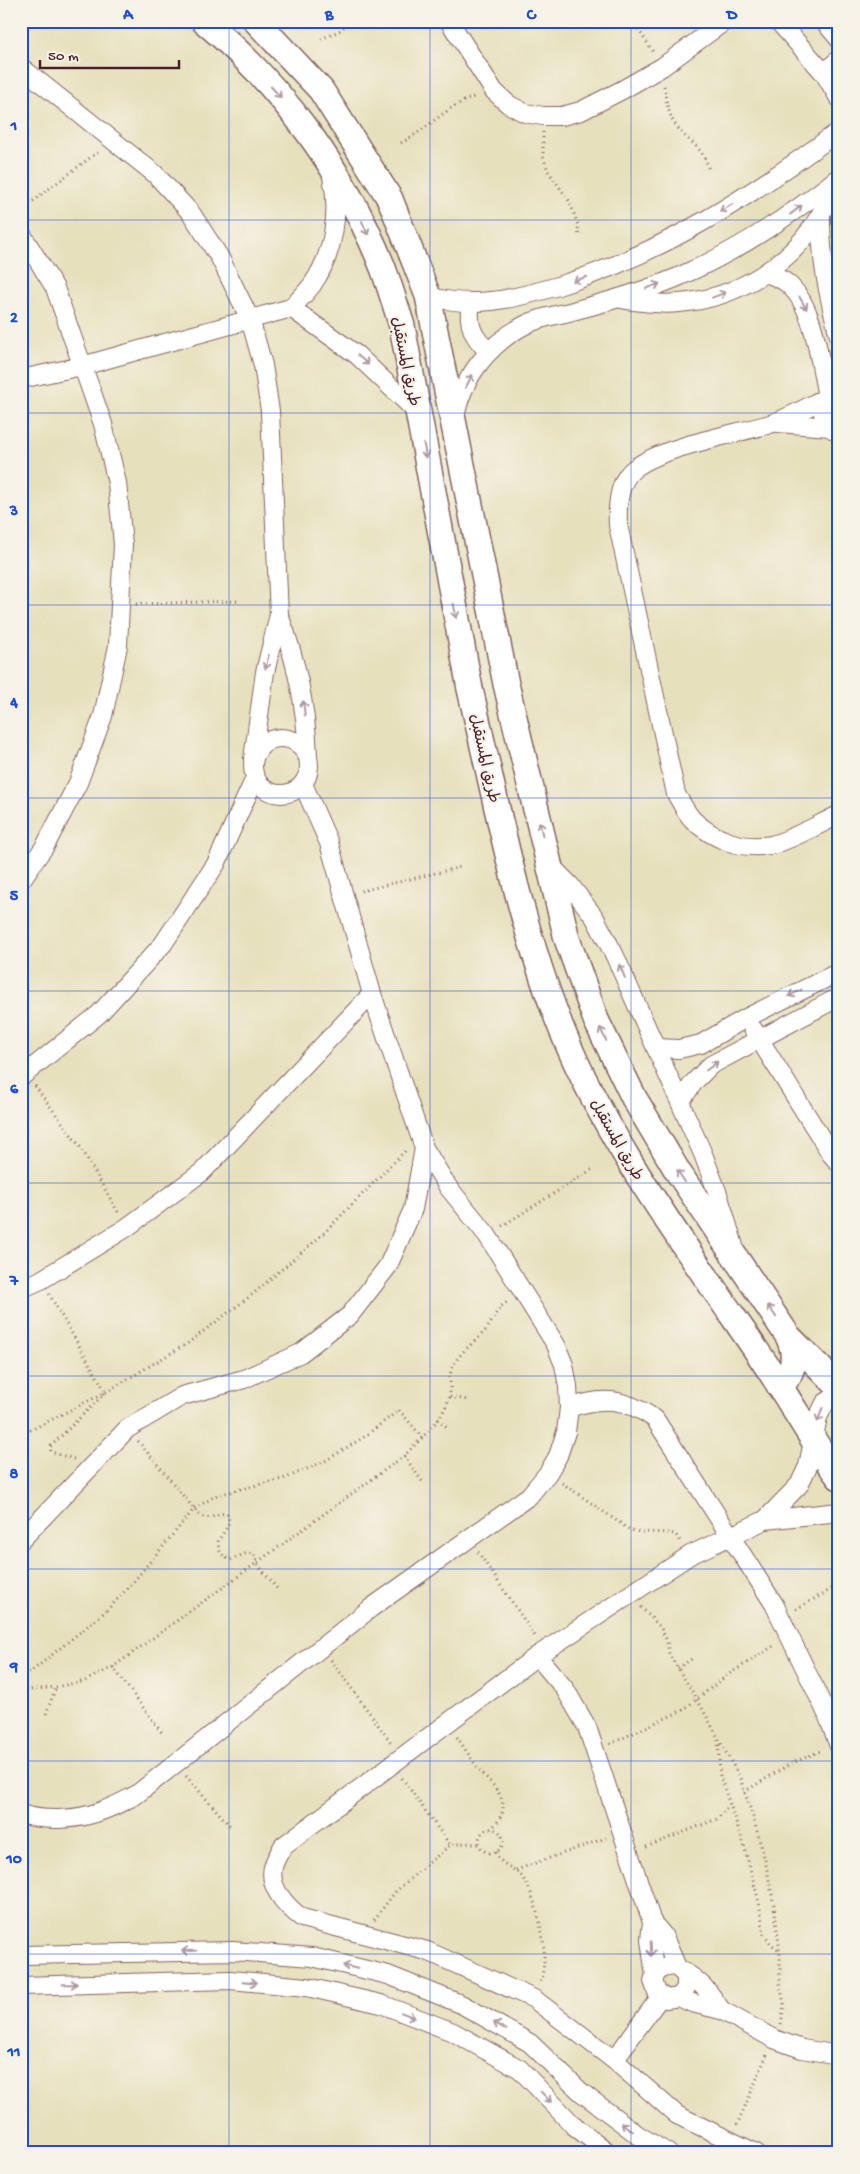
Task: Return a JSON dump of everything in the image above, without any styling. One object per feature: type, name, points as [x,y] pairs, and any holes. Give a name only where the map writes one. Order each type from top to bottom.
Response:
[{"type":"main road","points":[[213,29],[234,33],[244,21]]},
{"type":"main road","name":"طريق المستقبل","points":[[256,21],[321,90],[390,199],[428,296],[506,684],[567,939],[596,1020],[634,1098],[678,1172],[788,1336],[839,1387]]},
{"type":"main road","name":"طريق المستقبل","points":[[213,29],[251,65],[293,111],[328,160],[358,213],[383,269],[402,326],[470,689],[481,737],[531,947],[562,1032],[601,1113],[647,1190],[780,1387],[814,1443],[839,1477]]},
{"type":"main road","points":[[251,65],[256,52],[262,46],[274,40]]},
{"type":"main road","points":[[470,689],[485,695],[501,690],[506,684]]},
{"type":"main road","points":[[481,737],[493,726],[509,724],[516,726]]},
{"type":"main road","points":[[780,1387],[788,1379],[795,1357],[793,1346],[788,1336]]},
{"type":"street","points":[[449,21],[494,91],[508,104],[525,113],[543,116],[562,116],[580,111],[662,67],[725,21]]},
{"type":"street","points":[[778,21],[824,73],[839,98]]},
{"type":"street","points":[[824,21],[839,38]]},
{"type":"street","points":[[824,73],[839,59]]},
{"type":"street","points":[[21,67],[155,174],[191,213],[220,258],[250,319],[263,364],[270,411],[279,615],[265,672],[253,759],[255,778],[260,786],[268,792],[287,794],[303,784],[310,766],[303,698],[289,642],[279,615]]},
{"type":"street","points":[[428,296],[454,302],[489,302],[524,296],[594,274],[661,246],[726,209],[788,169],[839,131]]},
{"type":"street","points":[[21,379],[82,366],[291,308],[312,284],[327,256],[335,224],[335,192],[328,160]]},
{"type":"street","points":[[619,298],[649,303],[680,303],[710,298],[739,288],[766,273],[787,256],[806,236],[821,214],[838,178]]},
{"type":"street","points":[[454,426],[457,407],[469,377],[489,351],[507,336],[527,324],[619,298],[677,277],[734,250],[787,217],[838,178]]},
{"type":"street","points":[[821,214],[820,244],[824,275],[839,336]]},
{"type":"street","points":[[21,233],[55,288],[103,424],[117,483],[123,544],[118,646],[103,716],[78,783],[45,846],[21,880]]},
{"type":"street","points":[[766,273],[784,282],[799,296],[809,314],[830,394],[822,406],[822,414],[836,433]]},
{"type":"street","points":[[471,303],[469,321],[471,330],[489,351]]},
{"type":"street","points":[[291,308],[325,330],[357,355],[418,413]]},
{"type":"street","points":[[830,394],[772,423],[688,446],[659,456],[634,469],[623,486],[617,505],[618,525],[676,794],[692,819],[715,837],[734,844],[753,846],[773,844],[839,815]]},
{"type":"street","points":[[772,423],[836,433]]},
{"type":"street","points":[[253,759],[263,744],[280,738],[297,742],[308,756]]},
{"type":"street","points":[[23,1075],[99,1014],[163,944],[216,864],[255,778]]},
{"type":"street","points":[[21,1814],[66,1818],[103,1811],[136,1795],[371,1608],[529,1496],[548,1473],[558,1456],[566,1432],[569,1408],[568,1386],[556,1345],[487,1235],[448,1187],[422,1142],[372,994],[329,843],[303,784]]},
{"type":"street","points":[[549,864],[570,884],[595,918],[615,956],[680,1102],[718,1194],[737,1259]]},
{"type":"street","points":[[656,1048],[679,1049],[701,1044],[746,1018],[839,972]]},
{"type":"street","points":[[21,1290],[41,1280],[126,1228],[202,1172],[372,994]]},
{"type":"street","points":[[680,1102],[694,1082],[712,1065],[839,997]]},
{"type":"street","points":[[746,1018],[831,1154],[839,1163]]},
{"type":"street","points":[[21,1540],[127,1429],[182,1396],[244,1379],[301,1353],[350,1315],[388,1266],[413,1209],[422,1142]]},
{"type":"street","points":[[765,1520],[799,1485],[808,1466],[818,1417],[825,1403],[839,1394]]},
{"type":"street","points":[[569,1408],[586,1402],[614,1401],[640,1408],[655,1419],[774,1604],[830,1721],[838,1744]]},
{"type":"street","points":[[756,2153],[677,2115],[614,2060],[534,1999],[428,1952],[302,1918],[290,1909],[280,1897],[274,1882],[273,1866],[283,1846],[447,1723],[541,1653],[690,1555],[765,1520],[839,1512]]},
{"type":"street","points":[[541,1653],[587,1727],[652,1922],[663,1935],[687,1982],[686,1988],[679,1997],[672,1999],[661,1996],[654,1987],[655,1976],[650,1940],[652,1922]]},
{"type":"street","points":[[21,1955],[233,1951],[312,1958],[388,1975],[461,2004],[530,2043],[581,2092],[638,2135],[668,2153]]},
{"type":"street","points":[[655,1976],[664,1967],[680,1969],[698,1980],[711,1994],[721,2010]]},
{"type":"street","points":[[21,1986],[230,1980],[307,1987],[382,2004],[453,2032],[520,2069],[573,2125],[609,2153]]},
{"type":"street","points":[[614,2060],[661,1996]]},
{"type":"street","points":[[679,1997],[699,2005],[721,2010],[774,2039],[802,2049],[839,2055]]},
{"type":"path","points":[[321,39],[341,30],[349,21]]},
{"type":"path","points":[[633,21],[662,67],[666,99],[672,118],[684,134],[701,149],[709,170]]},
{"type":"path","points":[[401,143],[425,128],[455,104],[494,91]]},
{"type":"path","points":[[543,116],[545,163],[552,178],[570,202],[579,236]]},
{"type":"path","points":[[21,210],[114,140]]},
{"type":"path","points":[[120,605],[238,601]]},
{"type":"path","points":[[21,820],[29,822]]},
{"type":"path","points":[[344,896],[461,867]]},
{"type":"path","points":[[23,1075],[80,1148],[126,1228]]},
{"type":"path","points":[[21,1435],[106,1392],[188,1343],[253,1294],[324,1233],[422,1142]]},
{"type":"path","points":[[487,1235],[593,1169]]},
{"type":"path","points":[[41,1280],[106,1392]]},
{"type":"path","points":[[21,1691],[56,1688],[85,1681],[114,1667],[404,1456],[438,1419],[450,1397],[448,1383],[451,1370],[458,1357],[488,1327],[494,1314],[504,1304],[522,1293]]},
{"type":"path","points":[[92,1465],[51,1452],[50,1447],[106,1392]]},
{"type":"path","points":[[450,1397],[468,1400]]},
{"type":"path","points":[[21,1680],[106,1611],[129,1587],[195,1508],[217,1494],[286,1478],[326,1461],[364,1437],[399,1410],[422,1437]]},
{"type":"path","points":[[438,1419],[449,1430]]},
{"type":"path","points":[[127,1429],[200,1516],[205,1518],[214,1517],[222,1513],[227,1514],[229,1521],[218,1541],[220,1553],[230,1560],[250,1553],[255,1556],[258,1564],[279,1591]]},
{"type":"path","points":[[404,1456],[424,1484]]},
{"type":"path","points":[[548,1473],[630,1530],[640,1533],[662,1531],[675,1534],[690,1555]]},
{"type":"path","points":[[469,1539],[541,1653]]},
{"type":"path","points":[[781,1618],[839,1585]]},
{"type":"path","points":[[630,1594],[661,1628],[667,1641],[669,1654],[697,1699],[740,1778],[765,1860],[774,1906],[780,1952],[780,1985],[784,2004],[782,2022],[730,2142]]},
{"type":"path","points":[[596,1751],[683,1710],[749,1660],[790,1638]]},
{"type":"path","points":[[322,1647],[450,1845]]},
{"type":"path","points":[[678,1668],[693,1658]]},
{"type":"path","points":[[114,1667],[162,1732]]},
{"type":"path","points":[[46,1714],[56,1688]]},
{"type":"path","points":[[447,1723],[482,1773],[493,1782],[500,1793],[503,1805],[502,1814],[498,1823],[491,1830],[482,1834],[479,1844]]},
{"type":"path","points":[[718,1740],[720,1776],[744,1845],[759,1902],[764,1934],[780,1952]]},
{"type":"path","points":[[744,1792],[790,1764],[838,1744]]},
{"type":"path","points":[[176,1764],[231,1827]]},
{"type":"path","points":[[630,1853],[717,1819],[729,1806]]},
{"type":"path","points":[[491,1830],[500,1834],[502,1839],[502,1844],[496,1852]]},
{"type":"path","points":[[516,1870],[623,1832]]},
{"type":"path","points":[[363,1935],[396,1891],[450,1845],[464,1843],[479,1844],[485,1852],[496,1852]]},
{"type":"path","points":[[496,1852],[500,1862],[516,1870],[530,1888],[544,1950],[543,1975],[534,1999]]}]
